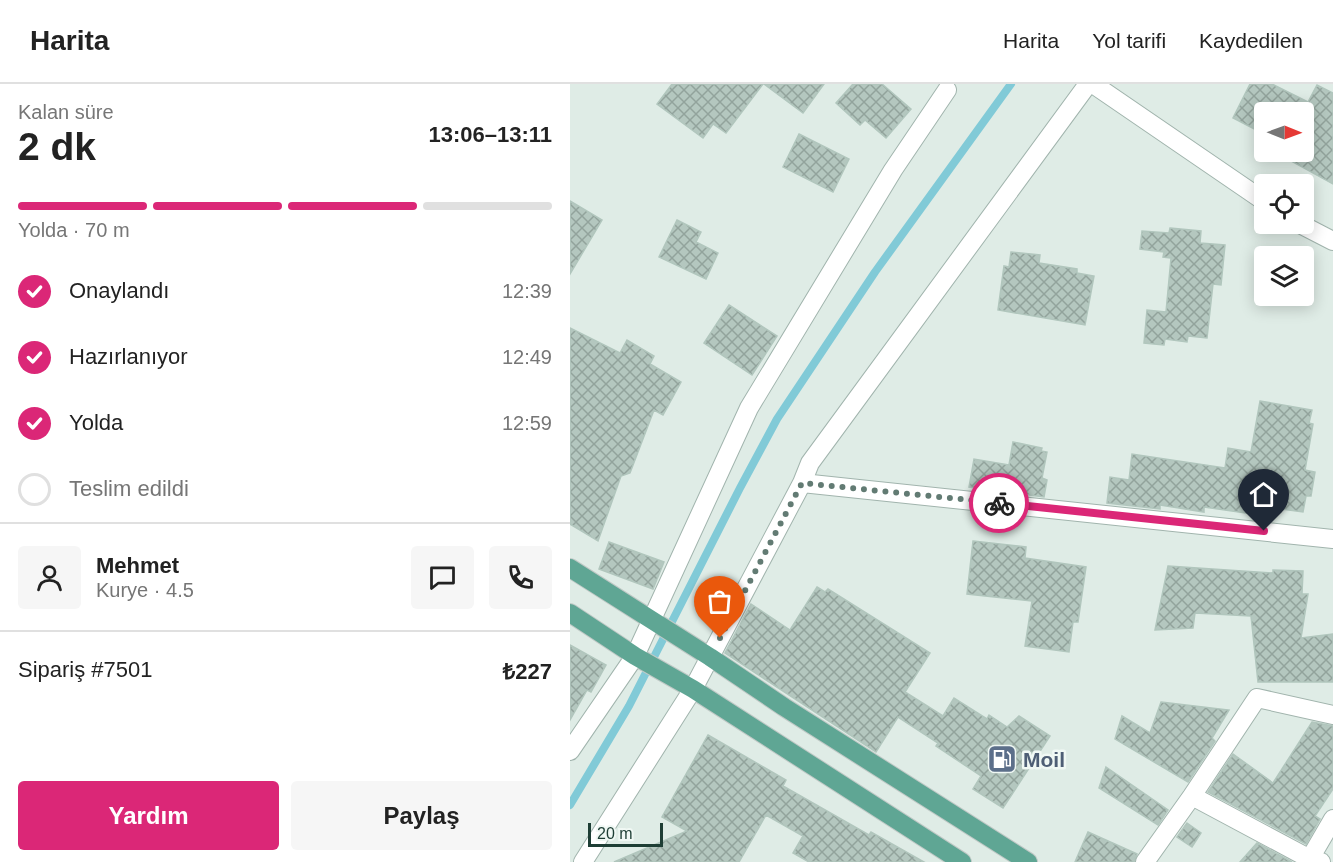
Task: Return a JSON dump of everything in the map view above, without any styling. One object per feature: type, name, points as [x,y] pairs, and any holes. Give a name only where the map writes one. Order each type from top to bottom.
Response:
[{"type":"main road","points":[[570,568],[1028,862]]},
{"type":"main road","points":[[570,613],[962,862]]},
{"type":"street","points":[[583,862],[693,689],[802,483],[810,463],[1090,84],[1254,194]]},
{"type":"street","points":[[570,751],[639,658],[748,408],[892,170],[947,90]]},
{"type":"street","points":[[1314,231],[1333,241]]},
{"type":"street","points":[[802,483],[1333,539]]},
{"type":"street","points":[[1145,862],[1257,698],[1333,715]]},
{"type":"street","points":[[1192,796],[1313,861],[1333,819]]},
{"type":"building","points":[[672,84],[763,84],[726,133],[713,124],[703,138],[657,104]]},
{"type":"building","points":[[764,84],[824,84],[803,113]]},
{"type":"building","points":[[853,84],[882,84],[911,109],[886,138],[865,120],[860,125],[836,103]]},
{"type":"building","points":[[1250,84],[1272,84],[1308,102],[1254,102],[1254,129],[1233,118]]},
{"type":"building","points":[[1317,85],[1333,93],[1333,184],[1293,162],[1314,162],[1314,102],[1308,102]]},
{"type":"building","points":[[799,134],[849,159],[833,192],[783,167]]},
{"type":"building","points":[[570,201],[602,220],[570,274]]},
{"type":"building","points":[[677,220],[701,232],[696,242],[718,253],[706,279],[659,257]]},
{"type":"building","points":[[1170,228],[1201,231],[1200,243],[1225,245],[1221,285],[1213,284],[1207,338],[1188,336],[1187,342],[1165,339],[1164,345],[1144,343],[1147,310],[1166,312],[1171,258],[1163,257],[1164,252],[1140,249],[1142,231],[1169,233]]},
{"type":"building","points":[[1011,252],[1040,255],[1039,263],[1077,269],[1077,273],[1094,276],[1085,325],[998,310],[1004,266],[1009,267]]},
{"type":"building","points":[[729,305],[777,336],[752,375],[704,343]]},
{"type":"building","points":[[570,328],[620,353],[627,340],[654,356],[650,364],[681,382],[663,415],[654,410],[630,473],[621,476],[598,541],[570,524]]},
{"type":"building","points":[[1260,401],[1312,410],[1309,423],[1313,424],[1305,470],[1315,472],[1311,496],[1306,496],[1303,512],[1267,507],[1266,516],[1204,507],[1204,512],[1160,505],[1160,509],[1107,503],[1110,477],[1129,480],[1132,454],[1225,468],[1228,448],[1251,452]]},
{"type":"building","points":[[1013,442],[1042,448],[1041,451],[1047,452],[1042,478],[1047,480],[1044,497],[969,487],[974,459],[1009,465]]},
{"type":"building","points":[[973,541],[1026,547],[1025,558],[1086,567],[1078,622],[1073,622],[1069,652],[1025,646],[1032,601],[967,594]]},
{"type":"building","points":[[609,542],[664,562],[653,589],[599,569]]},
{"type":"building","points":[[1168,566],[1273,573],[1273,570],[1303,571],[1302,594],[1308,594],[1301,638],[1333,634],[1333,682],[1258,682],[1251,616],[1195,613],[1193,628],[1155,630]]},
{"type":"building","points":[[817,587],[825,592],[828,589],[930,653],[905,692],[943,716],[954,698],[987,719],[989,715],[1007,727],[1019,716],[1050,736],[1003,808],[973,789],[981,776],[936,746],[938,743],[898,717],[876,752],[725,653],[751,604],[790,630]]},
{"type":"building","points":[[570,645],[606,665],[591,692],[587,690],[570,720]]},
{"type":"building","points":[[1161,702],[1229,710],[1212,738],[1215,741],[1188,782],[1115,739],[1122,716],[1150,733]]},
{"type":"building","points":[[1312,722],[1333,726],[1333,789],[1315,816],[1320,819],[1306,844],[1208,792],[1233,754],[1273,783]]},
{"type":"building","points":[[708,735],[786,780],[783,786],[869,835],[871,832],[924,862],[809,862],[793,853],[803,836],[766,815],[739,862],[614,862],[687,831],[662,817]]},
{"type":"building","points":[[1106,767],[1168,810],[1158,825],[1099,788]]},
{"type":"building","points":[[1187,823],[1201,833],[1192,847],[1177,837]]},
{"type":"building","points":[[1088,832],[1137,854],[1134,862],[1075,862]]},
{"type":"building","points":[[1257,843],[1292,862],[1240,862]]},
{"type":"waterway","points":[[570,805],[629,706],[777,419],[875,272],[1011,84]]},
{"type":"way so far","points":[[720,638],[802,483],[999,503]]},
{"type":"place","name":"Moil","points":[[1002,759]]},
{"type":"route","points":[[999,503],[1264,531]]}]
